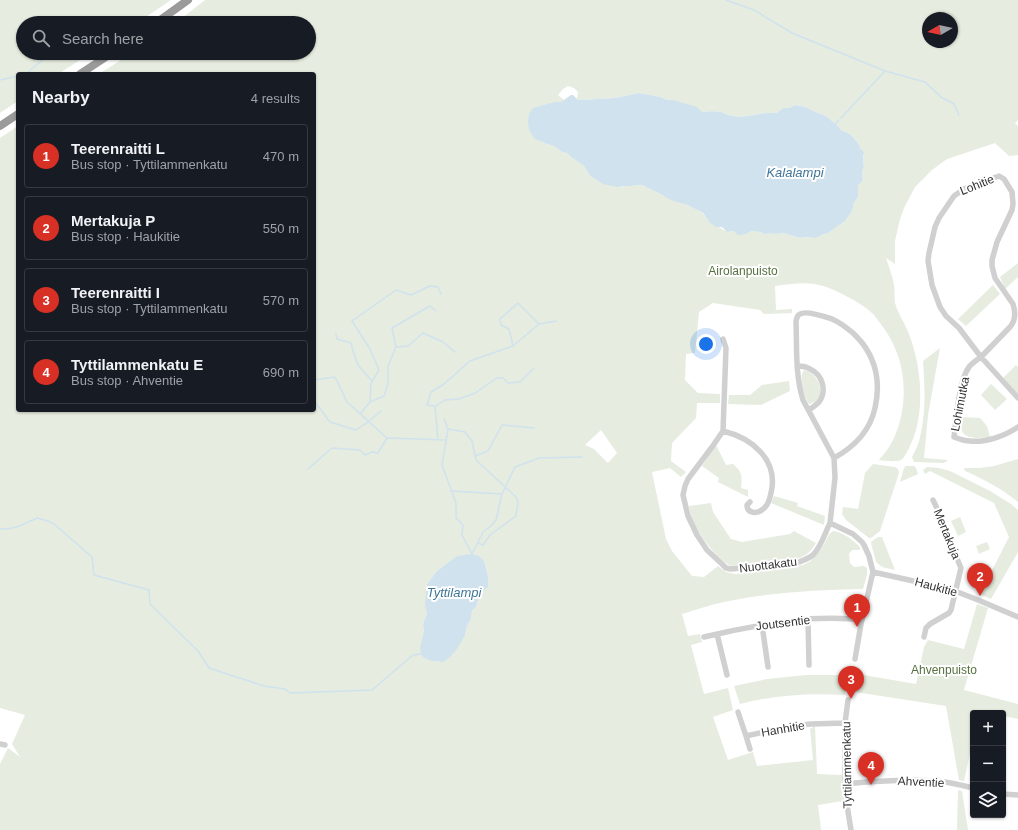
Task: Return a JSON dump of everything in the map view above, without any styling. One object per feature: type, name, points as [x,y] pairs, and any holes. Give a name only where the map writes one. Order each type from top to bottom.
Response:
[{"type":"highway","points":[[166,16],[188,0]]},
{"type":"highway","points":[[83,72],[101,60]]},
{"type":"highway","points":[[0,126],[16,115]]},
{"type":"street","name":"Lohitie","points":[[981,356],[1010,328],[1015,319],[1015,309],[1013,304],[995,278],[992,266],[992,260],[998,242],[1012,210],[1013,204],[1012,192],[1004,179],[999,176],[964,189],[954,196],[939,218],[935,227],[929,253],[929,266],[932,285],[940,308],[946,316],[960,328],[981,356],[1018,398]]},
{"type":"street","points":[[834,458],[852,446],[861,437],[868,426],[874,412],[877,399],[877,376],[870,354],[852,332],[833,320],[806,312],[799,314],[796,321],[800,390],[803,400],[834,458],[835,478],[830,523],[853,534],[862,542],[869,556],[873,572],[855,659]]},
{"type":"street","points":[[723,339],[726,348],[723,430],[730,432],[756,447],[763,454],[773,476],[770,499],[764,509],[760,511],[748,511],[747,505],[750,502]]},
{"type":"street","name":"Lohimutka","points":[[981,356],[969,367],[963,380],[954,437],[971,441],[983,440],[1004,435],[1018,427]]},
{"type":"street","points":[[798,366],[810,368],[821,378],[823,393],[817,404],[809,410]]},
{"type":"street","name":"Nuottakatu","points":[[723,430],[688,479],[683,495],[688,516],[694,529],[707,550],[726,568],[736,569],[796,563],[804,560],[813,555],[830,523]]},
{"type":"street","name":"Mertakuja","points":[[924,637],[926,628],[930,624],[949,613],[951,610],[961,568],[933,500]]},
{"type":"street","name":"Haukitie","points":[[873,572],[955,591],[1018,617]]},
{"type":"street","name":"Joutsentie","points":[[704,637],[762,625],[808,619],[840,618],[862,620]]},
{"type":"street","points":[[808,619],[809,665]]},
{"type":"street","points":[[762,625],[768,667]]},
{"type":"street","points":[[717,634],[727,676]]},
{"type":"street","name":"Tyttilammenkatu","points":[[848,700],[845,723],[845,784],[851,830]]},
{"type":"street","name":"Hanhitie","points":[[738,712],[746,736],[791,726],[845,723]]},
{"type":"street","points":[[746,736],[750,749]]},
{"type":"street","name":"Ahventie","points":[[845,784],[891,780],[925,780],[970,787]]},
{"type":"street","points":[[1006,794],[1018,795]]},
{"type":"green space","points":[[0,0],[171,0],[147,16],[16,16],[16,60],[80,60],[61,72],[16,72],[16,102],[0,113]]},
{"type":"green space","name":"Airolanpuisto","points":[[205,0],[1018,0],[1018,120],[1015,123],[1018,126],[1018,155],[1009,156],[995,143],[947,159],[932,170],[915,187],[904,208],[895,241],[895,264],[886,258],[894,285],[895,303],[913,346],[919,373],[920,400],[917,427],[908,451],[904,457],[901,460],[896,461],[879,460],[893,440],[902,412],[904,397],[901,367],[891,340],[874,315],[864,307],[835,291],[810,283],[775,286],[776,310],[792,309],[792,313],[764,314],[760,310],[713,303],[699,312],[695,353],[686,354],[685,380],[698,393],[720,394],[720,403],[697,403],[696,418],[672,443],[671,461],[686,472],[681,477],[670,468],[652,472],[666,539],[672,551],[692,576],[704,577],[718,566],[726,572],[735,574],[803,565],[815,556],[833,531],[848,537],[860,547],[860,550],[852,550],[849,554],[850,563],[854,567],[864,566],[867,568],[867,575],[863,589],[762,595],[723,602],[682,614],[688,636],[700,634],[702,642],[691,645],[704,694],[728,688],[733,710],[713,717],[728,760],[753,752],[757,766],[813,760],[810,729],[815,726],[817,774],[842,775],[843,801],[818,805],[821,830],[0,830],[0,764],[8,748],[20,757],[12,744],[25,715],[0,708],[0,138],[16,127],[16,412],[316,412],[316,72],[102,72],[121,60],[316,60],[316,16],[185,16]],"holes":[[[568,86],[574,88],[578,92],[577,99],[579,100],[615,98],[639,93],[661,97],[667,100],[673,100],[702,112],[722,112],[730,116],[739,117],[777,113],[783,108],[789,108],[795,105],[806,107],[826,116],[841,130],[850,134],[858,143],[864,155],[864,166],[862,173],[863,180],[858,186],[858,197],[854,203],[852,211],[845,221],[828,233],[819,237],[800,238],[784,233],[776,234],[771,232],[765,234],[752,231],[746,234],[725,231],[711,223],[703,214],[695,209],[655,192],[645,186],[639,185],[621,187],[596,180],[590,176],[584,166],[567,153],[538,140],[529,130],[555,102],[561,102],[564,100],[558,95],[563,89]],[[601,430],[617,453],[608,463],[594,449],[585,445]],[[454,558],[484,561],[488,576],[488,587],[480,595],[476,607],[472,611],[471,619],[467,626],[465,635],[439,662],[424,658],[423,624],[427,613],[427,584],[437,571]]]},
{"type":"green space","points":[[1018,263],[1018,277],[1005,289],[1000,277]]},
{"type":"green space","points":[[993,285],[1000,294],[966,326],[958,319]]},
{"type":"green space","points":[[940,348],[928,415],[924,458],[948,460],[944,463],[914,462],[912,457],[919,442],[924,409],[925,390],[923,361]]},
{"type":"green space","points":[[1016,365],[1018,367],[1018,394],[1003,378]]},
{"type":"green space","points":[[804,370],[810,372],[815,377],[820,387],[818,398],[815,402],[809,404],[805,397],[802,382],[802,373]]},
{"type":"green space","points":[[789,381],[790,391],[761,405],[728,404],[729,395],[750,395],[762,385]]},
{"type":"green space","points":[[991,384],[1007,399],[995,410],[981,395]]},
{"type":"green space","points":[[961,417],[980,418],[987,426],[990,437],[973,438],[964,434],[960,425]]},
{"type":"green space","points":[[716,445],[726,465],[733,464],[739,470],[742,478],[741,488],[748,490],[748,497],[718,482],[719,478],[702,466]]},
{"type":"green space","points":[[1018,459],[1018,502],[986,481],[965,471],[964,469],[994,466]]},
{"type":"green space","points":[[873,464],[895,467],[898,469],[899,473],[880,531],[869,538],[846,520],[842,514],[843,507],[858,509],[865,473]]},
{"type":"green space","points":[[906,466],[914,466],[918,474],[900,482],[904,468]]},
{"type":"green space","points":[[927,467],[950,471],[990,491],[1018,510],[1018,552],[991,599],[980,594],[1009,537],[994,503],[930,471],[925,474],[923,470]]},
{"type":"green space","points":[[774,496],[798,503],[797,506],[825,516],[824,525],[771,503]]},
{"type":"green space","points":[[711,503],[713,512],[731,539],[742,542],[790,534],[794,531],[816,543],[807,554],[800,558],[759,564],[731,566],[721,559],[709,546],[695,526],[692,518],[689,506]]},
{"type":"green space","points":[[960,517],[966,532],[958,536],[951,521]]},
{"type":"green space","points":[[878,537],[882,537],[895,570],[882,567],[876,562],[871,543]]},
{"type":"green space","points":[[987,542],[990,549],[979,554],[976,546]]},
{"type":"green space","name":"Ahvenpuisto","points":[[977,604],[988,608],[964,690],[1018,704],[1018,719],[1006,717],[1006,710],[970,710],[970,754],[964,781],[959,780],[946,706],[855,692],[858,674],[916,684],[924,647],[928,640],[964,649]]},
{"type":"green space","points":[[806,675],[848,675],[845,695],[792,695],[740,704],[734,686],[767,679]]},
{"type":"green space","points":[[958,790],[962,791],[968,830],[957,830]]},
{"type":"water","name":"Kalalampi","points":[[639,93],[661,97],[667,100],[673,100],[697,107],[702,112],[722,112],[739,117],[777,113],[783,108],[789,108],[795,105],[806,107],[826,116],[841,130],[850,134],[864,152],[864,166],[862,173],[863,180],[858,186],[858,197],[854,203],[852,211],[845,221],[828,233],[819,237],[800,238],[784,233],[765,234],[752,231],[746,234],[738,235],[733,231],[727,232],[722,227],[716,227],[710,223],[703,213],[687,205],[671,200],[645,186],[639,185],[618,187],[603,184],[590,176],[584,166],[567,153],[562,152],[554,146],[535,139],[529,130],[529,114],[533,108],[555,102],[561,102],[571,95],[579,100],[615,98]]},
{"type":"water","name":"Tyttilampi","points":[[472,554],[479,556],[484,561],[488,576],[488,587],[480,595],[476,607],[472,611],[471,619],[467,626],[465,635],[457,649],[449,658],[443,662],[432,661],[424,658],[421,654],[420,648],[424,632],[423,624],[427,613],[425,605],[427,584],[437,571],[454,558]]},
{"type":"waterway","points":[[726,0],[754,10],[792,33],[885,71]]},
{"type":"waterway","points":[[28,72],[43,60]]},
{"type":"waterway","points":[[841,118],[885,71],[925,82],[941,97],[954,104],[959,115]]},
{"type":"waterway","points":[[0,80],[16,76]]},
{"type":"waterway","points":[[835,124],[839,120]]},
{"type":"waterway","points":[[360,414],[370,402],[371,383],[379,370],[370,349],[352,321],[396,290],[411,295],[430,286],[438,287],[441,294]]},
{"type":"waterway","points":[[513,346],[509,329],[501,325],[500,319],[518,303],[539,324]]},
{"type":"waterway","points":[[370,402],[384,396],[388,383],[388,366],[396,347],[392,328],[430,306],[436,311]]},
{"type":"waterway","points":[[438,440],[435,406],[427,405],[431,392],[444,384],[470,361],[513,346],[539,324],[556,321]]},
{"type":"waterway","points":[[396,347],[408,346],[423,333],[443,342],[455,352]]},
{"type":"waterway","points":[[336,334],[337,339],[351,343],[358,365],[372,381]]},
{"type":"waterway","points":[[436,406],[445,400],[459,399],[475,393],[497,378],[503,378],[508,383],[520,382],[534,368]]},
{"type":"waterway","points":[[316,380],[335,377],[347,402],[387,438],[446,440]]},
{"type":"waterway","points":[[316,403],[330,422],[356,430],[381,411]]},
{"type":"waterway","points":[[444,419],[448,429],[442,465],[456,503],[456,518],[463,525],[462,535],[472,554]]},
{"type":"waterway","points":[[475,456],[488,451],[502,425],[534,428]]},
{"type":"waterway","points":[[448,429],[465,432],[472,441],[476,460],[516,497],[518,502],[516,516],[490,535],[483,545],[478,543]]},
{"type":"waterway","points":[[308,469],[332,448],[360,450],[365,455],[372,452],[378,453],[387,438]]},
{"type":"waterway","points":[[472,554],[483,532],[496,520],[502,494],[515,467],[539,458],[582,457]]},
{"type":"waterway","points":[[451,491],[502,494]]},
{"type":"waterway","points":[[0,529],[15,527],[37,518],[54,524],[92,557],[94,575],[149,590],[150,604],[198,651],[209,668],[264,686],[285,689],[290,693],[372,690],[413,655],[421,654]]},
{"type":"place","name":"Mertakuja P","points":[[980,596]]},
{"type":"place","name":"Teerenraitti L","points":[[857,627]]},
{"type":"place","name":"Teerenraitti I","points":[[851,699]]},
{"type":"place","name":"Tyttilammenkatu E","points":[[871,785]]}]
